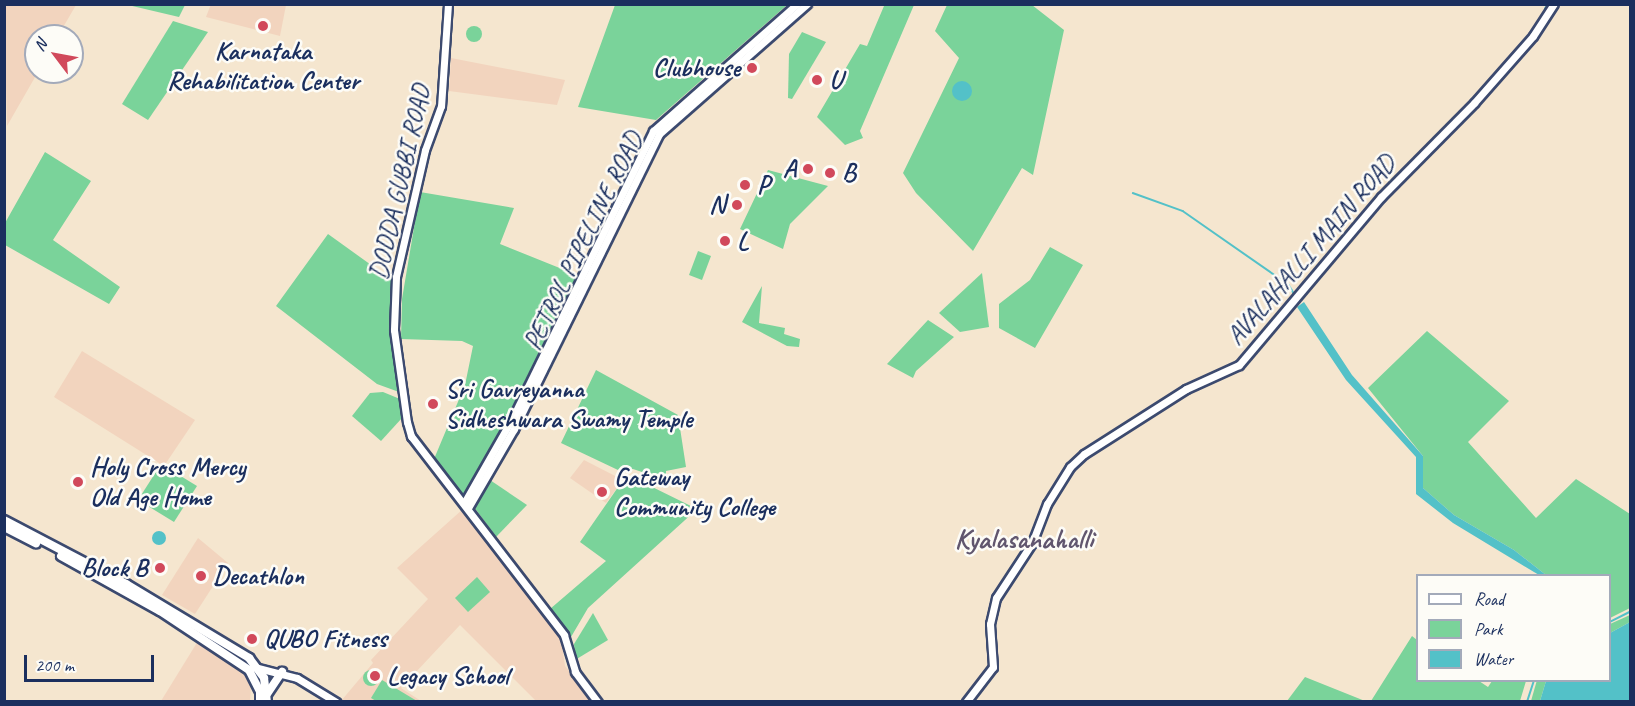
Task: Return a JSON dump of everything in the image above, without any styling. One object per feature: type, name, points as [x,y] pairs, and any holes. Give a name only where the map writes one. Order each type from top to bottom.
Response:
[{"type":"main road","name":"DODDA GUBBI ROAD","points":[[448,4],[444,87],[402,243],[394,330],[411,436],[564,635],[575,672],[598,702]]},
{"type":"main road","name":"PETROL PIPELINE ROAD","points":[[466,505],[505,447],[554,338],[653,131],[796,4]]},
{"type":"main road","name":"PETROL PIPELINE ROAD","points":[[554,338],[659,134],[807,4]]},
{"type":"main road","name":"AVALAHALLI MAIN ROAD","points":[[966,702],[993,668],[990,624],[996,598],[1032,543],[1047,504],[1070,467],[1084,454],[1186,389],[1239,365],[1381,197],[1497,78],[1544,23],[1554,4]]},
{"type":"main road","points":[[4,520],[206,631],[253,668],[267,698]]},
{"type":"main road","points":[[4,527],[160,611],[253,668],[282,672],[336,702]]},
{"type":"main road","points":[[253,668],[260,702]]},
{"type":"main road","points":[[267,698],[282,672]]},
{"type":"shaded area","name":"Karnataka Rehabilitation Center","points":[[211,4],[286,5],[280,36],[206,17]]},
{"type":"shaded area","points":[[4,5],[76,5],[65,24],[24,24],[24,84],[31,84],[7,126]]},
{"type":"shaded area","points":[[451,58],[565,80],[557,105],[449,91]]},
{"type":"shaded area","points":[[82,351],[195,420],[164,466],[54,397]]},
{"type":"shaded area","name":"Gateway Community College","points":[[584,460],[623,480],[606,503],[570,478]]},
{"type":"shaded area","points":[[463,509],[539,605],[561,638],[565,666],[593,701],[536,701],[460,625],[401,688],[421,701],[341,701],[373,663],[371,660],[428,599],[397,568]]},
{"type":"shaded area","points":[[198,538],[228,563],[195,614],[162,595]]},
{"type":"shaded area","points":[[198,641],[242,671],[251,684],[250,701],[161,701]]},
{"type":"green space","points":[[615,4],[787,5],[656,120],[578,107]]},
{"type":"green space","points":[[128,5],[185,5],[179,17]]},
{"type":"green space","points":[[881,5],[914,5],[860,131],[863,138],[845,145],[817,117],[860,44],[867,46],[884,6]]},
{"type":"green space","points":[[947,5],[1032,5],[1064,30],[1033,175],[1022,168],[973,251],[916,193],[903,173],[959,58],[935,31]]},
{"type":"green space","points":[[173,21],[208,32],[148,120],[122,104]]},
{"type":"green space","points":[[471,26],[477,26],[482,34],[480,40],[471,42],[466,37],[466,31]]},
{"type":"green space","points":[[802,32],[826,42],[792,99],[788,98],[789,54]]},
{"type":"green space","points":[[45,152],[91,181],[53,240],[120,287],[109,304],[5,245],[5,223]]},
{"type":"green space","points":[[768,170],[828,186],[790,224],[783,249],[740,229]]},
{"type":"green space","points":[[420,192],[514,208],[500,244],[577,275],[507,424],[464,496],[434,459],[465,385],[473,346],[462,341],[401,339],[402,299]]},
{"type":"green space","points":[[328,234],[392,280],[390,332],[399,392],[377,384],[276,306]]},
{"type":"green space","points":[[1050,247],[1083,265],[1035,348],[999,328],[999,304],[1030,280]]},
{"type":"green space","points":[[698,251],[711,256],[702,280],[689,275]]},
{"type":"green space","points":[[982,273],[989,327],[960,332],[939,313]]},
{"type":"green space","points":[[762,286],[759,323],[785,328],[784,334],[800,339],[799,347],[787,346],[742,322]]},
{"type":"green space","points":[[928,320],[954,337],[916,371],[913,378],[887,364]]},
{"type":"green space","points":[[1427,331],[1509,401],[1468,442],[1536,518],[1576,479],[1630,514],[1630,608],[1611,618],[1611,574],[1545,574],[1514,550],[1454,515],[1423,488],[1423,456],[1368,388]]},
{"type":"green space","points":[[596,370],[678,415],[686,467],[666,471],[666,480],[633,469],[618,470],[561,443]]},
{"type":"green space","points":[[383,392],[400,399],[402,418],[381,441],[352,416],[370,393]]},
{"type":"green space","points":[[161,464],[197,486],[174,522],[138,500]]},
{"type":"green space","points":[[490,480],[527,505],[496,537],[474,507]]},
{"type":"green space","points":[[623,480],[638,480],[695,508],[695,511],[588,608],[571,637],[550,609],[606,561],[580,542]]},
{"type":"green space","points":[[477,577],[490,592],[468,612],[455,598]]},
{"type":"green space","points":[[593,613],[608,640],[575,660],[574,644]]},
{"type":"green space","points":[[1630,615],[1630,622],[1611,632],[1611,624]]},
{"type":"green space","points":[[1412,636],[1416,639],[1416,682],[1480,682],[1488,687],[1491,682],[1526,682],[1520,701],[1371,701]]},
{"type":"green space","points":[[368,670],[374,670],[379,678],[377,684],[368,686],[363,681],[363,675]]},
{"type":"green space","points":[[1305,677],[1365,701],[1287,701]]},
{"type":"green space","points":[[382,680],[417,701],[376,701],[371,698]]},
{"type":"green space","points":[[1536,682],[1546,682],[1540,701],[1531,701]]},
{"type":"water","points":[[962,81],[969,84],[972,91],[969,98],[962,101],[955,98],[952,91],[955,84]]},
{"type":"water","points":[[1304,302],[1352,375],[1423,456],[1423,488],[1454,515],[1514,550],[1545,574],[1537,574],[1453,523],[1416,494],[1416,457],[1346,380],[1297,307]]},
{"type":"water","points":[[159,531],[164,533],[166,538],[164,543],[159,545],[154,543],[152,538],[154,533]]},
{"type":"water","points":[[1630,622],[1630,701],[1540,701],[1546,682],[1611,682],[1611,632]]},
{"type":"waterway","points":[[1545,9],[1548,4]]},
{"type":"waterway","points":[[1133,193],[1183,211],[1289,285],[1295,295]]},
{"type":"waterway","points":[[1611,622],[1630,612]]},
{"type":"waterway","points":[[1527,702],[1533,682]]},
{"type":"place","name":"Karnataka Rehabilitation Center","points":[[263,26]]},
{"type":"place","name":"Clubhouse","points":[[752,68]]},
{"type":"place","name":"U","points":[[817,80]]},
{"type":"place","name":"A","points":[[808,169]]},
{"type":"place","name":"B","points":[[830,173]]},
{"type":"place","name":"P","points":[[745,185]]},
{"type":"place","name":"N","points":[[737,205]]},
{"type":"place","name":"L","points":[[725,241]]},
{"type":"place","name":"Sri Gavreyanna Sidheshwara Swamy Temple","points":[[433,404]]},
{"type":"place","name":"Holy Cross Mercy Old Age Home","points":[[78,482]]},
{"type":"place","name":"Gateway Community College","points":[[602,492]]},
{"type":"place","name":"Block B","points":[[160,568]]},
{"type":"place","name":"Decathlon","points":[[201,576]]},
{"type":"place","name":"QUBO Fitness","points":[[252,639]]},
{"type":"place","name":"Legacy School","points":[[375,676]]},
{"type":"district","name":"Kyalasanahalli","points":[[1024,539]]}]
